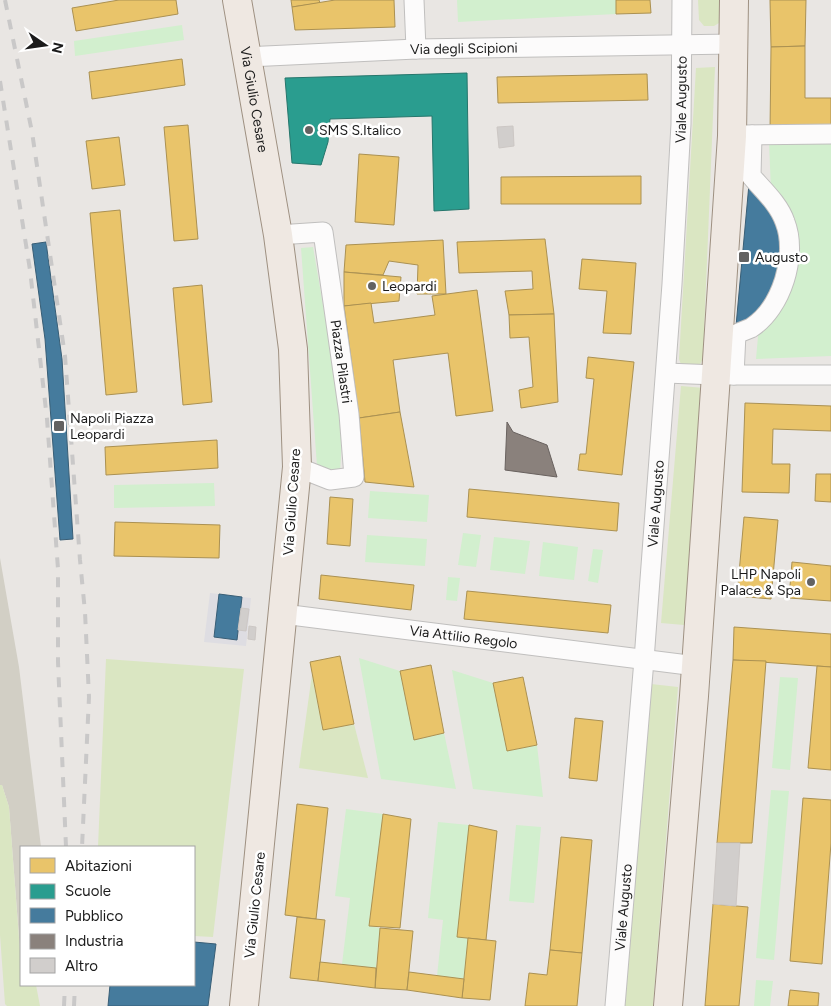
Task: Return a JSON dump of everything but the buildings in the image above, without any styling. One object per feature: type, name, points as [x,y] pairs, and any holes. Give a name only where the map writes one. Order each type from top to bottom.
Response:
[{"type":"main road","name":"Via Giulio Cesare","points":[[237,0],[278,235],[293,349],[297,467],[244,1006]]},
{"type":"main road","points":[[668,1006],[696,666],[725,375],[742,136],[733,44],[734,0]]},
{"type":"street","points":[[414,0],[416,49]]},
{"type":"street","name":"Viale Augusto","points":[[615,1006],[666,373],[679,160],[682,0]]},
{"type":"street","name":"Via degli Scipioni","points":[[246,57],[416,49],[733,44]]},
{"type":"street","points":[[725,375],[736,334],[751,328],[773,303],[780,290],[790,258],[790,240],[785,221],[776,206],[751,176],[742,136],[831,134]]},
{"type":"street","name":"Piazza Pilastri","points":[[278,235],[323,232],[348,414],[354,477],[330,480],[297,467]]},
{"type":"street","points":[[666,373],[831,375]]},
{"type":"street","name":"Via Attilio Regolo","points":[[283,614],[696,666]]},
{"type":"shaded area","points":[[0,558],[19,667],[41,846],[20,846],[20,950],[9,807],[2,785],[0,785]]},
{"type":"shaded area","points":[[210,593],[219,594],[214,637],[237,640],[242,597],[251,598],[246,646],[204,642]]},
{"type":"green space","points":[[457,0],[616,0],[616,14],[458,22]]},
{"type":"green space","points":[[698,0],[721,0],[719,23],[714,26],[704,26],[699,20]]},
{"type":"green space","points":[[182,25],[184,40],[75,56],[74,41]]},
{"type":"green space","points":[[715,67],[703,358],[699,367],[682,367],[679,359],[696,68]]},
{"type":"green space","points":[[831,140],[831,356],[756,359],[771,190],[769,142]]},
{"type":"green space","points":[[313,247],[343,421],[340,473],[317,466],[301,248]]},
{"type":"green space","points":[[681,386],[704,388],[684,625],[661,623]]},
{"type":"green space","points":[[214,483],[215,506],[114,508],[114,485]]},
{"type":"green space","points":[[370,491],[429,495],[427,522],[368,518]]},
{"type":"green space","points":[[463,533],[481,535],[476,567],[458,565]]},
{"type":"green space","points":[[367,535],[427,539],[425,566],[365,562]]},
{"type":"green space","points":[[494,537],[530,541],[525,574],[490,570]]},
{"type":"green space","points":[[543,542],[578,547],[574,580],[539,576]]},
{"type":"green space","points":[[593,549],[603,550],[598,583],[588,581]]},
{"type":"green space","points":[[448,577],[460,578],[457,601],[446,600]]},
{"type":"green space","points":[[359,658],[400,671],[414,740],[444,733],[456,789],[381,779]]},
{"type":"green space","points":[[106,659],[244,669],[213,937],[195,936],[195,846],[98,846]]},
{"type":"green space","points":[[452,670],[493,683],[507,751],[537,745],[543,797],[473,789]]},
{"type":"green space","points":[[312,674],[323,730],[354,724],[368,778],[299,768]]},
{"type":"green space","points":[[780,677],[798,678],[790,770],[772,768]]},
{"type":"green space","points":[[651,684],[678,687],[653,1006],[621,1006]]},
{"type":"green space","points":[[0,785],[2,785],[9,807],[20,951],[20,986],[36,986],[40,1006],[7,1006],[5,1004],[0,935]]},
{"type":"green space","points":[[771,790],[789,791],[774,960],[756,958]]},
{"type":"green space","points":[[346,809],[383,814],[369,926],[380,928],[376,968],[342,964],[350,898],[335,896]]},
{"type":"green space","points":[[438,822],[469,825],[468,938],[464,979],[437,976],[443,920],[428,918]]},
{"type":"green space","points":[[516,825],[541,827],[534,903],[509,901]]},
{"type":"green space","points":[[756,980],[773,981],[770,1006],[754,1006]]},
{"type":"railway","points":[[5,0],[32,132],[65,356],[85,612],[89,697],[82,846]]},
{"type":"railway","points":[[0,81],[30,270],[47,419],[58,569],[58,662],[66,846]]},
{"type":"railway","points":[[64,1006],[65,986]]},
{"type":"railway","points":[[74,1006],[75,986]]},
{"type":"place","name":"SMS S.Italico","points":[[309,130]]},
{"type":"place","name":"Augusto","points":[[744,257]]},
{"type":"place","name":"Leopardi","points":[[372,286]]},
{"type":"place","name":"Napoli Piazza Leopardi","points":[[59,426]]},
{"type":"place","name":"LHP Napoli Palace & Spa","points":[[811,582]]}]
